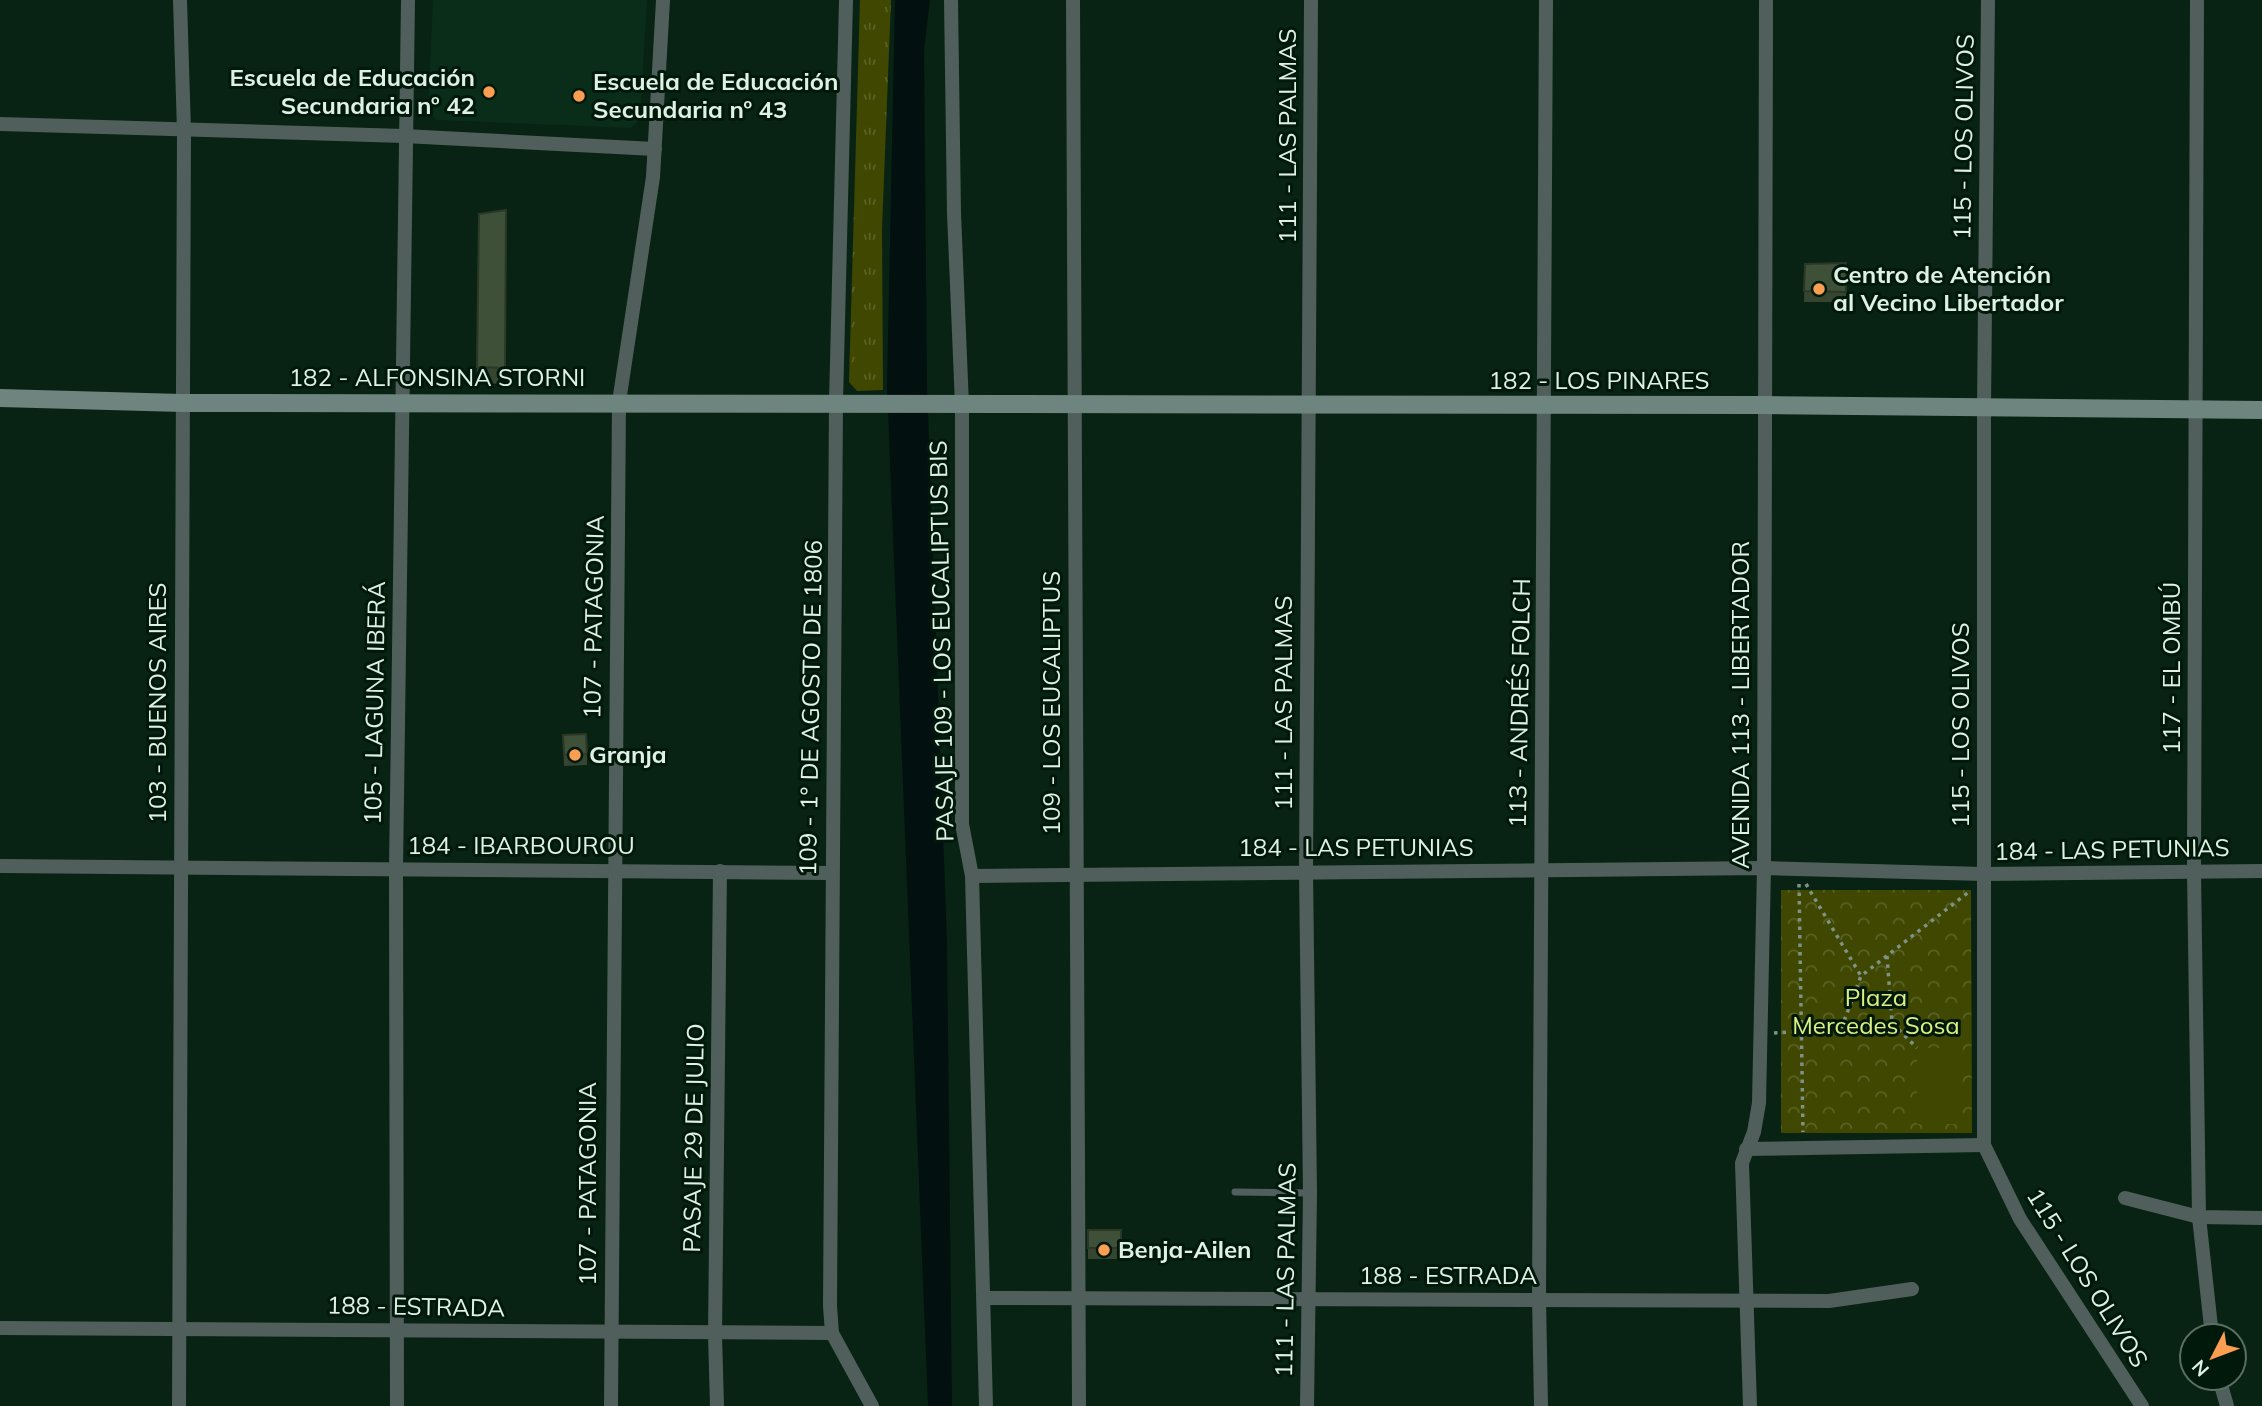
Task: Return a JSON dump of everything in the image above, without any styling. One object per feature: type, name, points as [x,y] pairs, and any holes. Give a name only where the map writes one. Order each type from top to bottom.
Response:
[{"type":"street","name":"103 - BUENOS AIRES","points":[[179,1406],[184,131],[180,0]]},
{"type":"street","name":"105 - LAGUNA IBERÁ","points":[[397,1406],[396,869],[404,136],[408,0]]},
{"type":"street","name":"107 - PATAGONIA","points":[[611,1406],[613,869],[619,402],[654,149],[663,0]]},
{"type":"street","name":"109 - 1° DE AGOSTO DE 1806","points":[[846,0],[836,402],[832,1332],[872,1406]]},
{"type":"street","name":"PASAJE 109 - LOS EUCALIPTUS BIS","points":[[951,0],[954,213],[962,405],[961,824],[972,876],[986,1406]]},
{"type":"street","name":"109 - LOS EUCALIPTUS","points":[[1073,0],[1079,1406]]},
{"type":"street","name":"111 - LAS PALMAS","points":[[1307,1406],[1310,1193],[1306,871],[1311,0]]},
{"type":"street","name":"113 - ANDRÉS FOLCH","points":[[1541,1406],[1539,1298],[1546,405],[1546,0]]},
{"type":"street","name":"AVENIDA 113 - LIBERTADOR","points":[[1750,1406],[1744,1301],[1742,1163],[1757,1122],[1765,868],[1763,405],[1766,0]]},
{"type":"street","name":"115 - LOS OLIVOS","points":[[1988,0],[1984,408],[1984,1144],[2027,1230],[2142,1406]]},
{"type":"street","name":"117 - EL OMBÚ","points":[[2197,0],[2194,871],[2199,1217],[2210,1322]]},
{"type":"street","points":[[0,124],[404,136],[654,149]]},
{"type":"street","name":"182 - ALFONSINA STORNI","points":[[0,398],[182,403],[836,402],[935,405]]},
{"type":"street","name":"182 - LOS PINARES","points":[[935,405],[1763,405],[2262,410]]},
{"type":"street","name":"184 - IBARBOUROU","points":[[0,866],[613,869],[832,873]]},
{"type":"street","name":"184 - LAS PETUNIAS","points":[[972,876],[1765,868],[1984,874],[2262,871]]},
{"type":"street","name":"PASAJE 29 DE JULIO","points":[[717,1406],[715,1334],[720,871]]},
{"type":"street","points":[[1746,1149],[1984,1144]]},
{"type":"street","points":[[2125,1198],[2199,1217],[2262,1218]]},
{"type":"street","name":"188 - ESTRADA","points":[[984,1298],[1829,1301],[1912,1289]]},
{"type":"street","name":"188 - ESTRADA","points":[[0,1328],[396,1328],[715,1334],[832,1332]]},
{"type":"lane","points":[[1236,1192],[1310,1193]]},
{"type":"path","points":[[1798,869],[1818,910],[1861,976]]},
{"type":"path","points":[[1798,869],[1803,1148]]},
{"type":"path","points":[[1761,1034],[1841,1030],[1861,976],[1971,890],[1984,874]]},
{"type":"path","points":[[1887,956],[1892,1023],[1917,1048]]},
{"type":"shaded area","points":[[433,0],[647,0],[640,119],[631,128],[437,120],[428,112]]},
{"type":"shaded area","points":[[895,0],[930,0],[924,50],[927,385],[947,942],[952,1406],[928,1406],[887,386]]},
{"type":"green space","points":[[860,0],[891,0],[882,229],[883,390],[857,391],[849,382]]},
{"type":"green space","name":"Plaza Mercedes Sosa","points":[[1781,890],[1971,890],[1972,1133],[1781,1133]]},
{"type":"green space","points":[[1917,1048],[1960,1048],[1960,1124],[1917,1124]]},
{"type":"building","points":[[506,210],[505,368],[477,367],[479,214]]},
{"type":"building","points":[[1846,263],[1846,292],[1804,291],[1805,264]]},
{"type":"building","points":[[586,734],[587,754],[564,755],[563,735]]},
{"type":"building","points":[[1088,1230],[1121,1230],[1121,1248],[1088,1248]]},
{"type":"place","name":"Escuela de Educación Secundaria nº 42","points":[[489,92]]},
{"type":"place","name":"Escuela de Educación Secundaria nº 43","points":[[579,96]]},
{"type":"place","name":"Centro de Atención al Vecino Libertador","points":[[1819,289]]},
{"type":"place","name":"Granja","points":[[575,755]]},
{"type":"place","name":"Benja-Ailen","points":[[1104,1250]]}]
